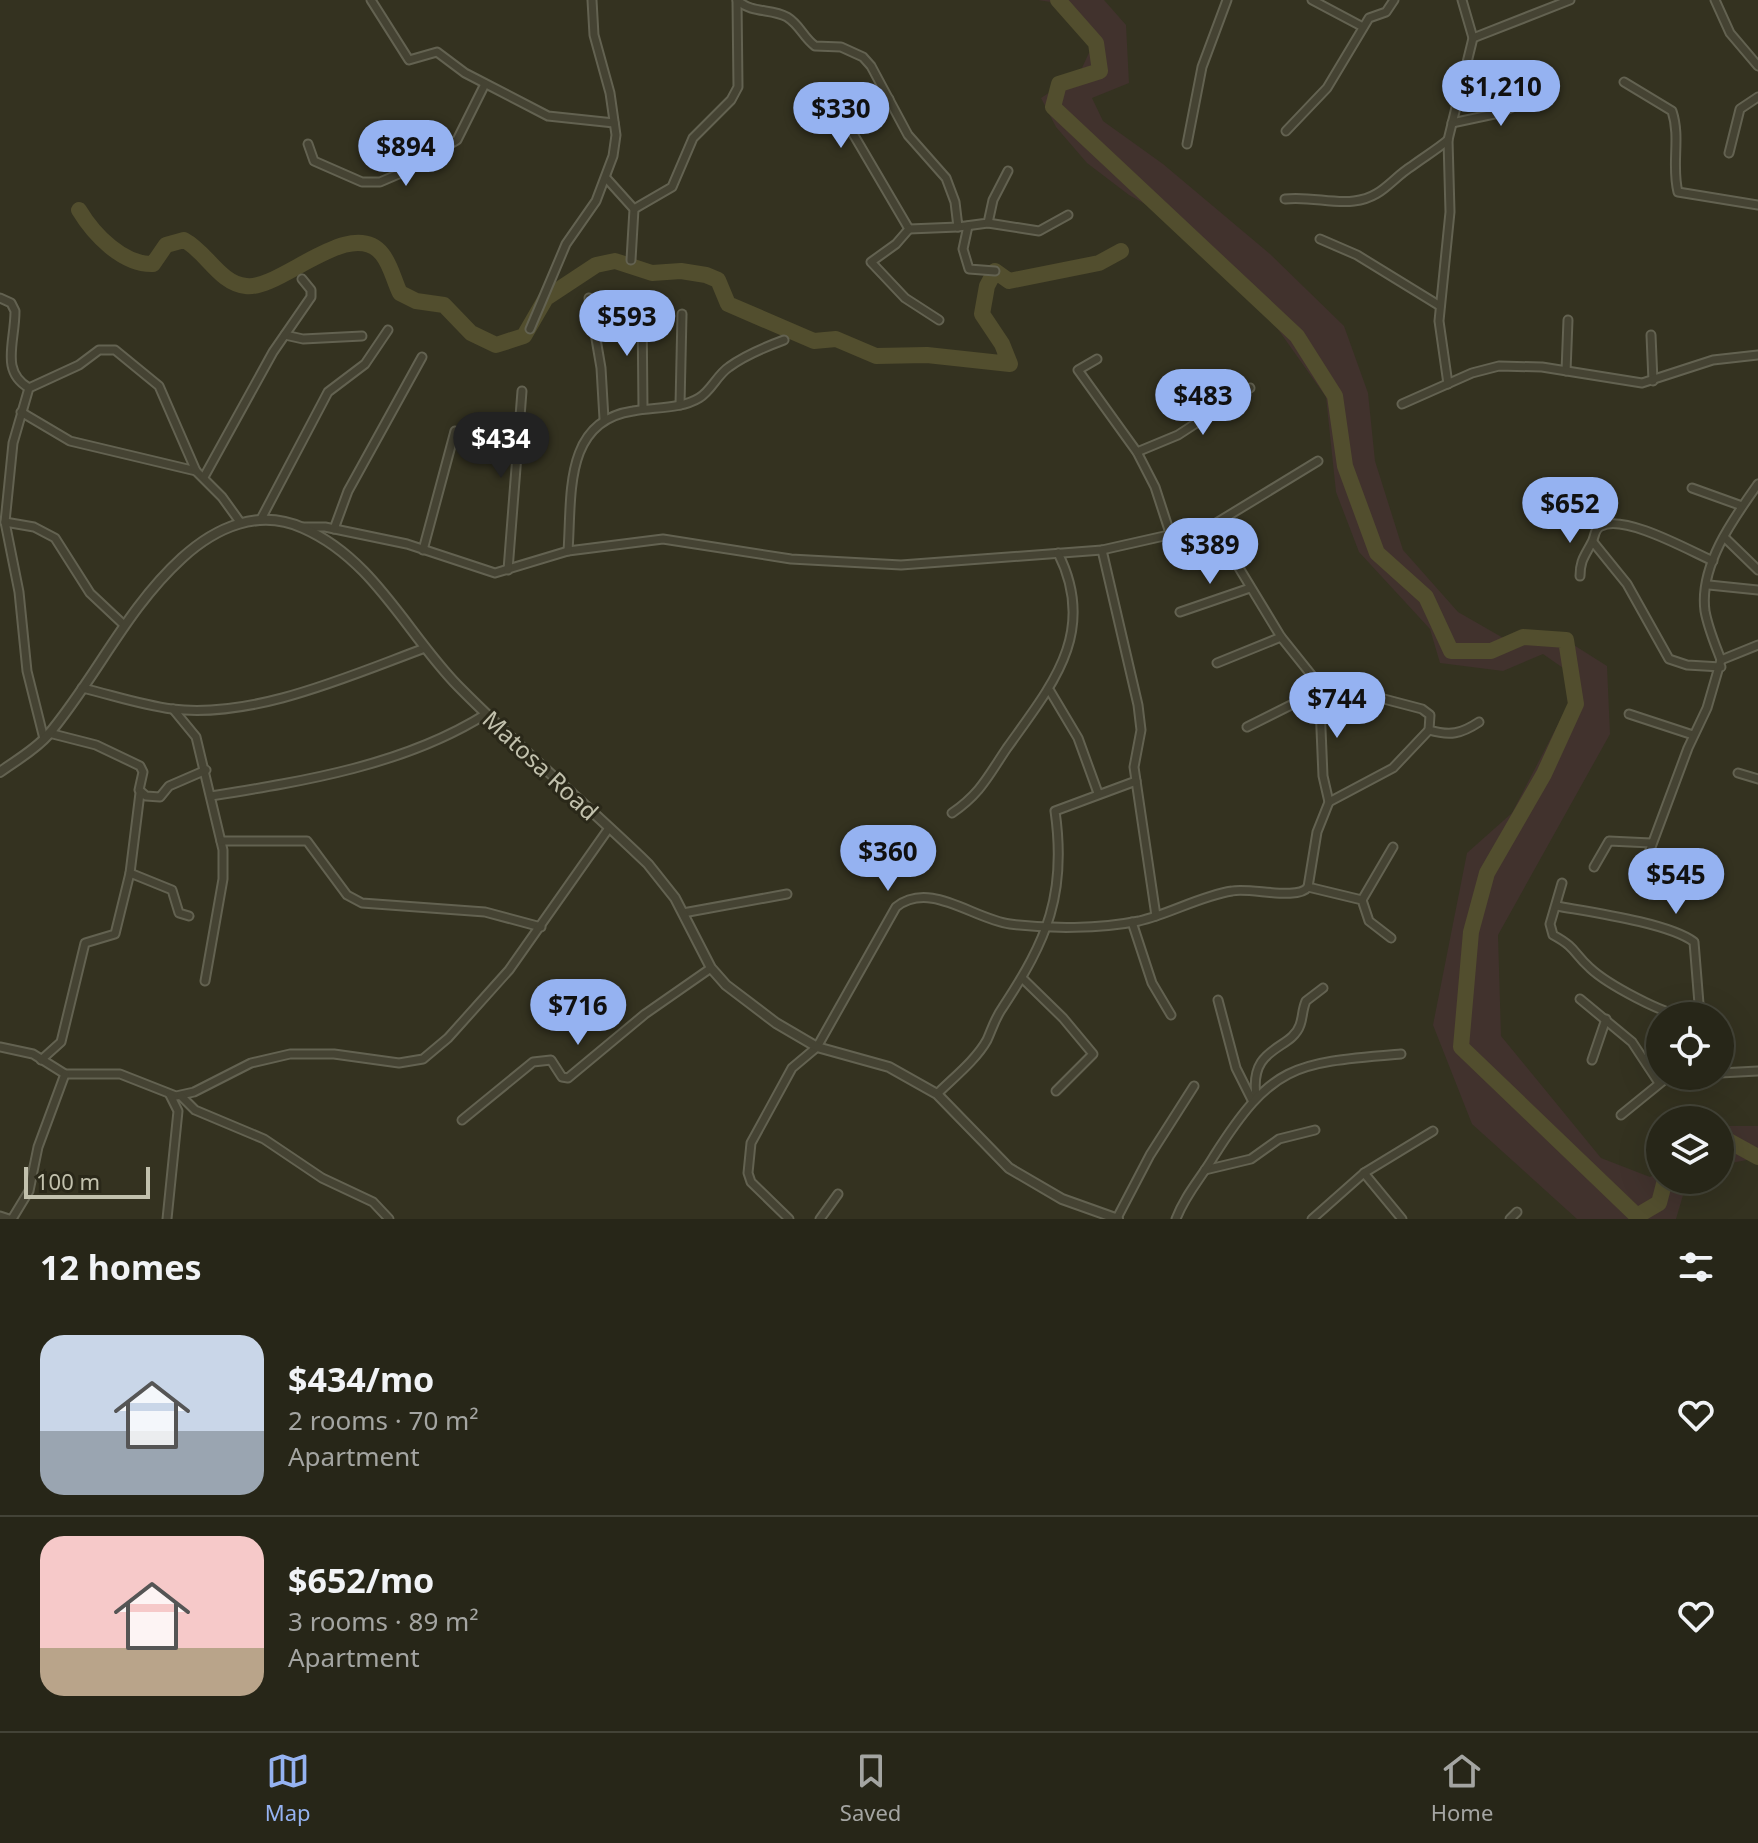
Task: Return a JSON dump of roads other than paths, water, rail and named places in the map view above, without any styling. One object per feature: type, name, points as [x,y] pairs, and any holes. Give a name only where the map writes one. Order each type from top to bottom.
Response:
[{"type":"street","points":[[371,0],[409,60],[437,52],[485,84],[557,119],[614,123]]},
{"type":"street","points":[[530,329],[566,244],[607,179],[615,144],[614,123],[594,35],[592,0]]},
{"type":"street","points":[[737,0],[756,11],[785,16],[800,26],[815,46],[841,47],[863,57],[908,135],[946,178],[955,202],[958,227]]},
{"type":"street","points":[[634,209],[672,187],[693,138],[731,100],[738,87],[737,0]]},
{"type":"street","points":[[1187,144],[1202,67],[1227,0]]},
{"type":"street","points":[[1312,0],[1363,27]]},
{"type":"street","points":[[1286,131],[1327,88],[1369,18],[1386,12],[1394,0]]},
{"type":"street","points":[[1448,384],[1440,306],[1450,212],[1448,140],[1473,38],[1462,0]]},
{"type":"street","points":[[1537,0],[1540,9]]},
{"type":"street","points":[[1473,38],[1540,9],[1570,0]]},
{"type":"street","points":[[1715,0],[1730,33],[1758,66]]},
{"type":"street","points":[[1624,82],[1672,111],[1677,134],[1674,177],[1678,192],[1758,205]]},
{"type":"street","points":[[308,144],[314,161],[362,182],[380,182],[423,162],[457,140],[485,84]]},
{"type":"street","points":[[1452,123],[1499,113],[1537,96]]},
{"type":"street","points":[[1729,153],[1740,109],[1758,97]]},
{"type":"street","points":[[889,99],[850,113],[845,120],[909,229]]},
{"type":"street","points":[[1285,199],[1321,197],[1353,202],[1374,196],[1388,189],[1413,165],[1448,140]]},
{"type":"street","points":[[988,223],[993,200],[1008,171]]},
{"type":"street","points":[[607,179],[634,209],[635,235],[631,260]]},
{"type":"street","points":[[939,320],[905,298],[871,262],[896,244],[909,229],[988,223],[1039,231],[1068,215]]},
{"type":"street","points":[[968,226],[963,249],[969,269],[995,271]]},
{"type":"street","points":[[1320,239],[1357,255],[1440,306]]},
{"type":"street","points":[[204,477],[285,335],[311,297],[311,290],[302,279]]},
{"type":"street","points":[[0,298],[11,303],[15,311],[7,371],[13,381],[29,388]]},
{"type":"street","points":[[589,298],[601,368],[604,419]]},
{"type":"street","points":[[642,306],[643,409]]},
{"type":"street","points":[[680,405],[682,314]]},
{"type":"street","points":[[1566,371],[1568,320]]},
{"type":"street","points":[[261,519],[328,392],[365,364],[388,330]]},
{"type":"street","points":[[285,335],[303,339],[362,336]]},
{"type":"street","points":[[1651,335],[1653,381]]},
{"type":"street","points":[[568,551],[574,471],[588,432],[604,419],[643,409],[680,405],[701,397],[726,369],[784,340]]},
{"type":"street","points":[[41,1060],[61,1042],[85,943],[115,934],[130,873],[143,772],[140,766],[96,745],[47,736],[27,671],[19,592],[5,522],[13,443],[29,388],[79,365],[99,350],[115,350],[159,386],[196,471]]},
{"type":"street","points":[[1402,404],[1499,366],[1566,371],[1614,380],[1653,381],[1713,360],[1758,355]]},
{"type":"street","points":[[334,529],[348,491],[422,357]]},
{"type":"street","points":[[1097,359],[1078,370],[1137,452],[1155,487],[1171,536]]},
{"type":"street","points":[[1137,452],[1178,435],[1250,388]]},
{"type":"street","points":[[508,570],[522,391]]},
{"type":"street","points":[[21,412],[70,441],[196,471],[240,522]]},
{"type":"street","points":[[423,550],[455,431]]},
{"type":"street","points":[[301,527],[334,529],[423,550],[481,571],[508,570],[568,551],[663,539],[791,559],[878,565],[1102,550],[1171,536],[1213,525],[1318,461]]},
{"type":"street","points":[[1641,874],[1721,663],[1705,609],[1713,561],[1742,506],[1758,484]]},
{"type":"street","points":[[1692,488],[1742,506]]},
{"type":"street","name":"Matosa Road","points":[[0,772],[47,736],[145,594],[185,555],[222,528],[240,522],[261,519],[301,527],[343,552],[370,577],[425,648],[486,714],[648,864],[683,913],[711,968],[726,985],[776,1023],[817,1047],[889,1067],[937,1094],[1009,1168],[1062,1199],[1118,1219]]},
{"type":"street","points":[[5,522],[34,527],[55,538],[90,593],[123,624]]},
{"type":"street","points":[[786,1218],[751,1182],[748,1157],[751,1143],[792,1068],[817,1047],[896,907],[905,900],[930,896],[982,917],[1009,924],[1049,927],[1132,922],[1233,890],[1298,894],[1308,887],[1317,832],[1329,802],[1323,776],[1319,687],[1281,637],[1213,525]]},
{"type":"street","points":[[1580,576],[1580,561],[1599,526],[1618,525],[1668,538],[1713,561]]},
{"type":"street","points":[[1724,537],[1758,570]]},
{"type":"street","points":[[1593,542],[1627,584],[1669,659],[1687,665],[1721,663],[1758,645]]},
{"type":"street","points":[[1102,550],[1138,705],[1141,730],[1136,781],[1156,916]]},
{"type":"street","points":[[952,813],[971,801],[982,789],[1031,714],[1050,691],[1066,655],[1075,618],[1070,577],[1058,553]]},
{"type":"street","points":[[1709,585],[1757,591]]},
{"type":"street","points":[[1180,612],[1250,588]]},
{"type":"street","points":[[1217,663],[1281,637]]},
{"type":"street","points":[[82,688],[173,709],[272,701],[425,648]]},
{"type":"street","points":[[1247,727],[1319,687],[1422,709],[1430,715],[1429,730],[1393,768],[1329,802]]},
{"type":"street","points":[[1050,691],[1078,738],[1098,793]]},
{"type":"street","points":[[173,709],[196,737],[221,841],[223,879],[205,981]]},
{"type":"street","points":[[211,796],[298,782],[344,770],[428,744],[486,714]]},
{"type":"street","points":[[1629,714],[1693,735]]},
{"type":"street","points":[[1429,730],[1452,735],[1479,722]]},
{"type":"street","points":[[140,793],[160,797],[169,786],[206,770]]},
{"type":"street","points":[[1738,773],[1758,779]]},
{"type":"street","points":[[937,1094],[986,1041],[993,1022],[1022,978],[1049,927],[1058,846],[1055,811],[1136,781]]},
{"type":"street","points":[[0,1047],[24,1051],[65,1074],[120,1074],[170,1095],[181,1096],[251,1063],[290,1054],[334,1054],[399,1063],[423,1059],[448,1038],[541,927],[609,828]]},
{"type":"street","points":[[221,841],[307,841],[347,895],[362,903],[485,912],[541,927]]},
{"type":"street","points":[[1594,867],[1609,841],[1651,843]]},
{"type":"street","points":[[1391,938],[1369,921],[1362,900],[1393,847]]},
{"type":"street","points":[[130,873],[172,890],[179,913],[189,916]]},
{"type":"street","points":[[1562,883],[1551,931],[1573,946],[1591,969],[1651,1002]]},
{"type":"street","points":[[1308,887],[1362,900]]},
{"type":"street","points":[[683,913],[787,894]]},
{"type":"street","points":[[1557,906],[1686,936],[1694,942],[1699,1002]]},
{"type":"street","points":[[1132,922],[1152,983],[1171,1015]]},
{"type":"street","points":[[462,1120],[533,1062],[551,1060],[562,1077],[568,1078],[645,1014],[711,968]]},
{"type":"street","points":[[1022,978],[1063,1018],[1093,1054],[1056,1091]]},
{"type":"street","points":[[1254,1098],[1254,1079],[1263,1060],[1300,1027],[1306,1001],[1323,988]]},
{"type":"street","points":[[1580,999],[1632,1042],[1646,1063]]},
{"type":"street","points":[[1218,1000],[1236,1068],[1254,1098]]},
{"type":"street","points":[[1592,1060],[1606,1019]]},
{"type":"street","points":[[1176,1219],[1191,1187],[1254,1098],[1299,1068],[1401,1054]]},
{"type":"street","points":[[1734,1072],[1758,1071]]},
{"type":"street","points":[[0,1216],[11,1219],[29,1191],[38,1147],[65,1074]]},
{"type":"street","points":[[1118,1219],[1150,1155],[1194,1086]]},
{"type":"street","points":[[1621,1115],[1651,1090]]},
{"type":"street","points":[[167,1219],[178,1111],[170,1095]]},
{"type":"street","points":[[181,1096],[195,1110],[264,1139],[322,1178],[373,1202],[389,1219]]},
{"type":"street","points":[[1205,1170],[1251,1159],[1279,1139],[1315,1130]]},
{"type":"street","points":[[1312,1219],[1364,1173],[1433,1131]]},
{"type":"street","points":[[1364,1173],[1402,1219]]},
{"type":"street","points":[[820,1219],[838,1194]]},
{"type":"street","points":[[1510,1219],[1517,1212]]},
{"type":"waterway","points":[[1058,0],[1096,43],[1100,71],[1059,84],[1053,107],[1297,336],[1335,396],[1345,466],[1377,553],[1426,597],[1451,651],[1491,651],[1523,637],[1566,640],[1576,704],[1544,774],[1487,873],[1471,932],[1461,1047],[1637,1216],[1659,1203],[1661,1194]]},
{"type":"waterway","points":[[79,210],[110,247],[131,260],[153,264],[166,245],[184,240],[228,279],[246,286],[277,278],[334,248],[352,243],[369,244],[385,258],[400,293],[416,301],[444,305],[471,333],[496,345],[524,336],[546,298],[596,265],[615,261],[652,273],[681,271],[706,275],[718,280],[728,304],[814,341],[836,339],[876,356],[927,355],[1010,364],[1002,344],[982,314],[987,286],[995,271],[1009,281],[1099,263],[1121,251]]},
{"type":"waterway","points":[[1734,1144],[1758,1157]]}]
